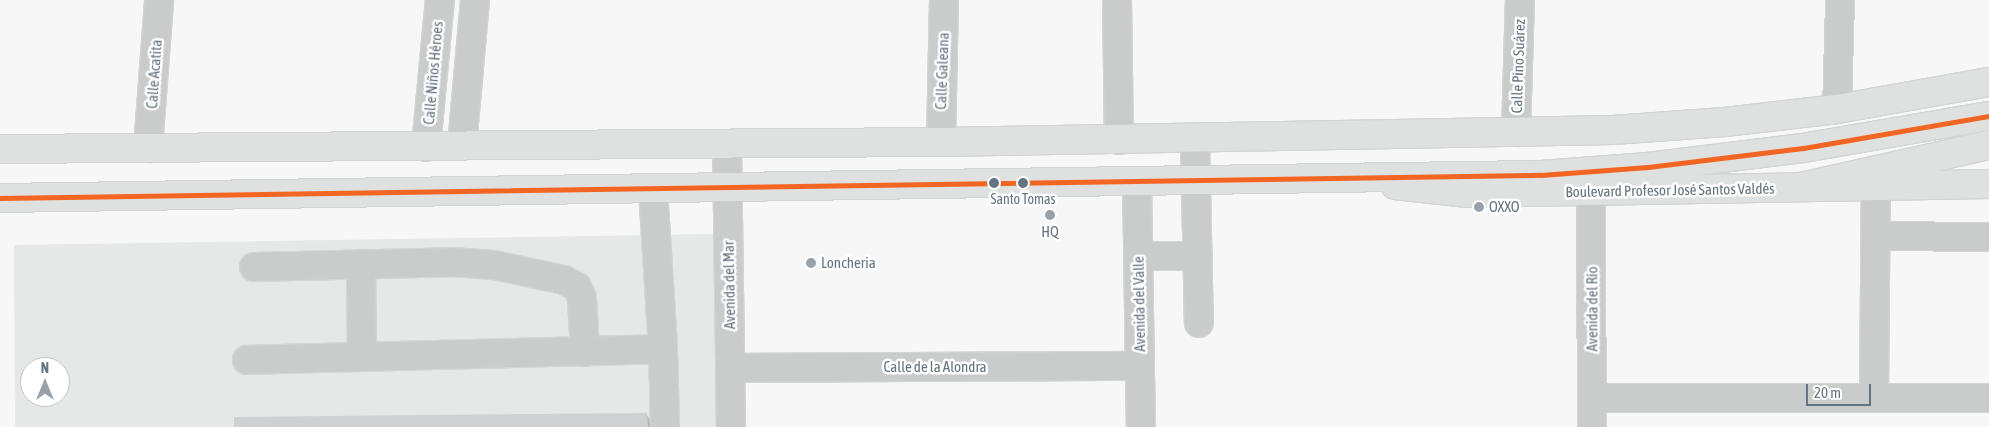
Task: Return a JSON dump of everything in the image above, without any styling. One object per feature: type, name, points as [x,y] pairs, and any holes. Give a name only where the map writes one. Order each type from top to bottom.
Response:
[{"type":"main road","points":[[0,149],[1119,140],[1623,130],[1725,122],[1837,108],[1989,82]]},
{"type":"main road","points":[[0,198],[1352,179],[1541,174],[1648,167],[1803,148],[1989,116]]},
{"type":"main road","points":[[1801,187],[1989,145]]},
{"type":"main road","name":"Boulevard Profesor José Santos Valdés","points":[[1352,179],[1466,193],[1591,192],[1876,184],[1989,184]]},
{"type":"street","name":"Calle Acatita","points":[[148,148],[159,0]]},
{"type":"street","name":"Calle Niños Héroes","points":[[426,147],[440,0]]},
{"type":"street","points":[[462,146],[475,0]]},
{"type":"street","name":"Calle Galeana","points":[[940,142],[944,0]]},
{"type":"street","points":[[1116,0],[1119,140]]},
{"type":"street","name":"Calle Pino Suárez","points":[[1516,132],[1520,0]]},
{"type":"street","points":[[1837,108],[1840,0]]},
{"type":"street","points":[[1195,139],[1199,323]]},
{"type":"street","name":"Avenida del Mar","points":[[727,144],[731,427]]},
{"type":"street","name":"Avenida del Valle","points":[[1137,181],[1141,427]]},
{"type":"street","points":[[1874,396],[1876,184]]},
{"type":"street","points":[[653,189],[663,350],[665,427]]},
{"type":"street","name":"Avenida del Río","points":[[1591,192],[1592,427]]},
{"type":"street","points":[[1876,236],[1989,237]]},
{"type":"street","points":[[1138,256],[1198,256]]},
{"type":"street","points":[[254,267],[476,263],[564,280],[576,287],[582,298],[585,352]]},
{"type":"street","points":[[361,264],[362,357]]},
{"type":"street","points":[[247,360],[663,350]]},
{"type":"street","name":"Calle de la Alondra","points":[[730,368],[1140,366]]},
{"type":"street","points":[[1592,398],[1874,396],[1989,398]]},
{"type":"shaded area","points":[[714,234],[717,427],[15,427],[14,245]]},
{"type":"building","points":[[647,413],[648,427],[234,427],[234,417]]},
{"type":"transit line","points":[[0,198],[1541,175],[1648,167],[1803,148],[1989,116]]},
{"type":"place","name":"Santo Tomas","points":[[1023,183]]},
{"type":"place","name":"OXXO","points":[[1479,207]]},
{"type":"place","name":"HQ","points":[[1050,215]]},
{"type":"place","name":"Loncheria","points":[[811,263]]}]
